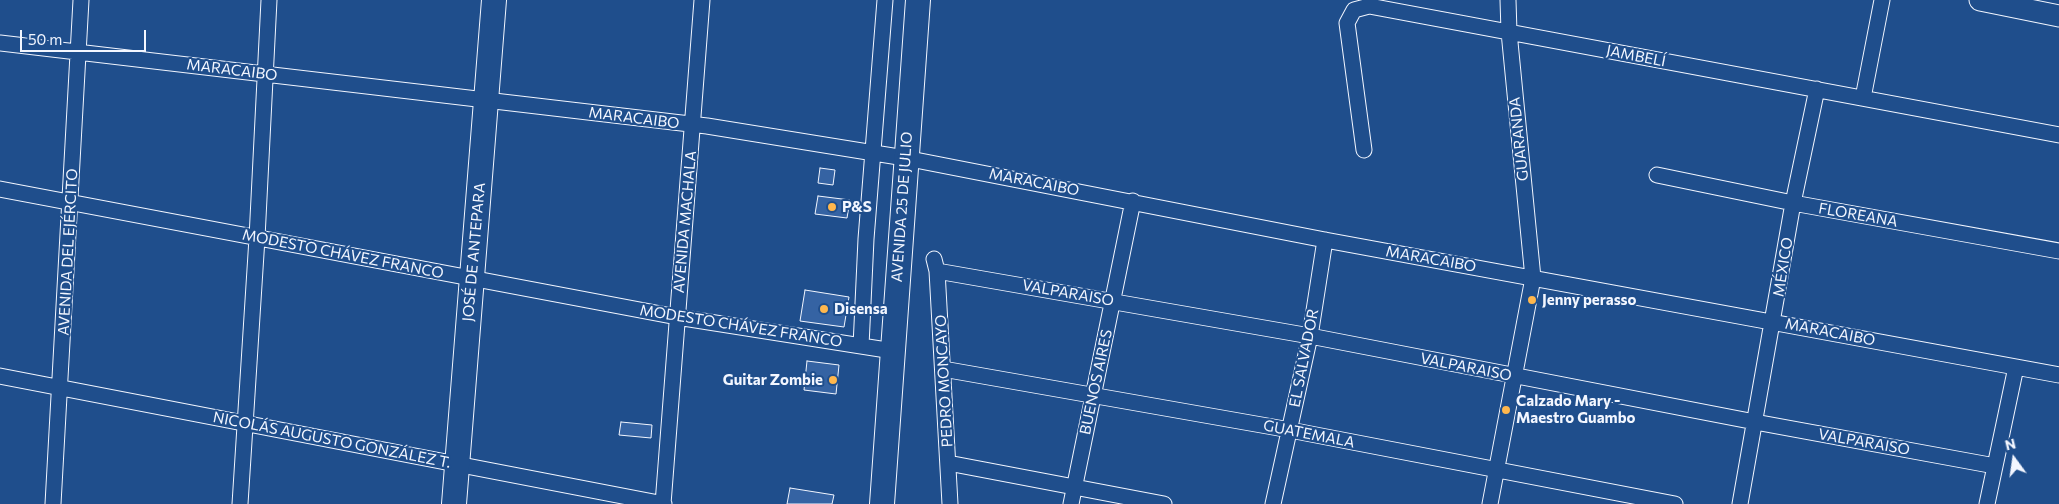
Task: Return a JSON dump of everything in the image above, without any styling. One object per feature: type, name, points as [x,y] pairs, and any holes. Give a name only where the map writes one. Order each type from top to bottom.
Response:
[{"type":"main road","name":"JOSÉ DE ANTEPARA","points":[[454,504],[494,0]]},
{"type":"main road","name":"AVENIDA 25 DE JULIO","points":[[882,504],[905,158],[918,0]]},
{"type":"street","name":"AVENIDA DEL EJÉRCITO","points":[[53,504],[72,203],[81,0]]},
{"type":"street","points":[[240,504],[257,238],[269,0]]},
{"type":"street","name":"AVENIDA MACHALA","points":[[663,504],[702,0]]},
{"type":"street","points":[[861,346],[872,154],[884,0]]},
{"type":"street","name":"GUARANDA","points":[[1490,504],[1532,278],[1509,32],[1508,0]]},
{"type":"street","points":[[1864,98],[1882,0]]},
{"type":"street","points":[[1980,0],[2059,16]]},
{"type":"street","name":"JAMBELÍ","points":[[1364,150],[1347,23],[1354,10],[1369,6],[2059,135]]},
{"type":"street","name":"MARACAIBO","points":[[0,43],[693,124],[905,158],[1325,240],[1774,321],[2059,375]]},
{"type":"street","name":"MÉXICO","points":[[1740,504],[1774,321],[1793,203],[1817,89]]},
{"type":"street","name":"FLOREANA","points":[[1657,175],[1793,203],[2059,251]]},
{"type":"street","name":"MODESTO CHÁVEZ FRANCO","points":[[0,190],[678,317],[893,351]]},
{"type":"street","name":"BUENOS AIRES","points":[[1071,504],[1133,201]]},
{"type":"street","name":"EL SALVADOR","points":[[1273,504],[1310,336],[1325,240]]},
{"type":"street","name":"VALPARAISO","points":[[936,265],[1113,301],[1310,336],[1514,377],[1995,466]]},
{"type":"street","name":"PEDRO MONCAYO","points":[[936,265],[950,504]]},
{"type":"street","points":[[1987,504],[2016,367]]},
{"type":"street","name":"GUATEMALA","points":[[943,369],[1290,430],[1675,504]]},
{"type":"street","name":"NICOLÁS AUGUSTO GONZÁLEZ T.","points":[[0,376],[663,504]]},
{"type":"street","points":[[948,463],[1164,504]]},
{"type":"building","name":"P&S","points":[[820,168],[835,170],[833,185],[818,183]]},
{"type":"building","name":"P&S","points":[[818,196],[850,200],[847,218],[815,214]]},
{"type":"building","name":"Disensa","points":[[805,290],[849,297],[844,327],[800,321]]},
{"type":"building","points":[[807,361],[839,365],[836,394],[804,390]]},
{"type":"building","points":[[621,422],[652,425],[651,438],[619,435]]},
{"type":"building","points":[[790,488],[834,495],[832,504],[787,504]]},
{"type":"place","name":"P&S","points":[[832,207]]},
{"type":"place","name":"Jenny perasso","points":[[1532,300]]},
{"type":"place","name":"Disensa","points":[[824,309]]},
{"type":"place","name":"Guitar Zombie","points":[[833,380]]},
{"type":"place","name":"Calzado Mary - Maestro Guambo","points":[[1506,410]]}]
